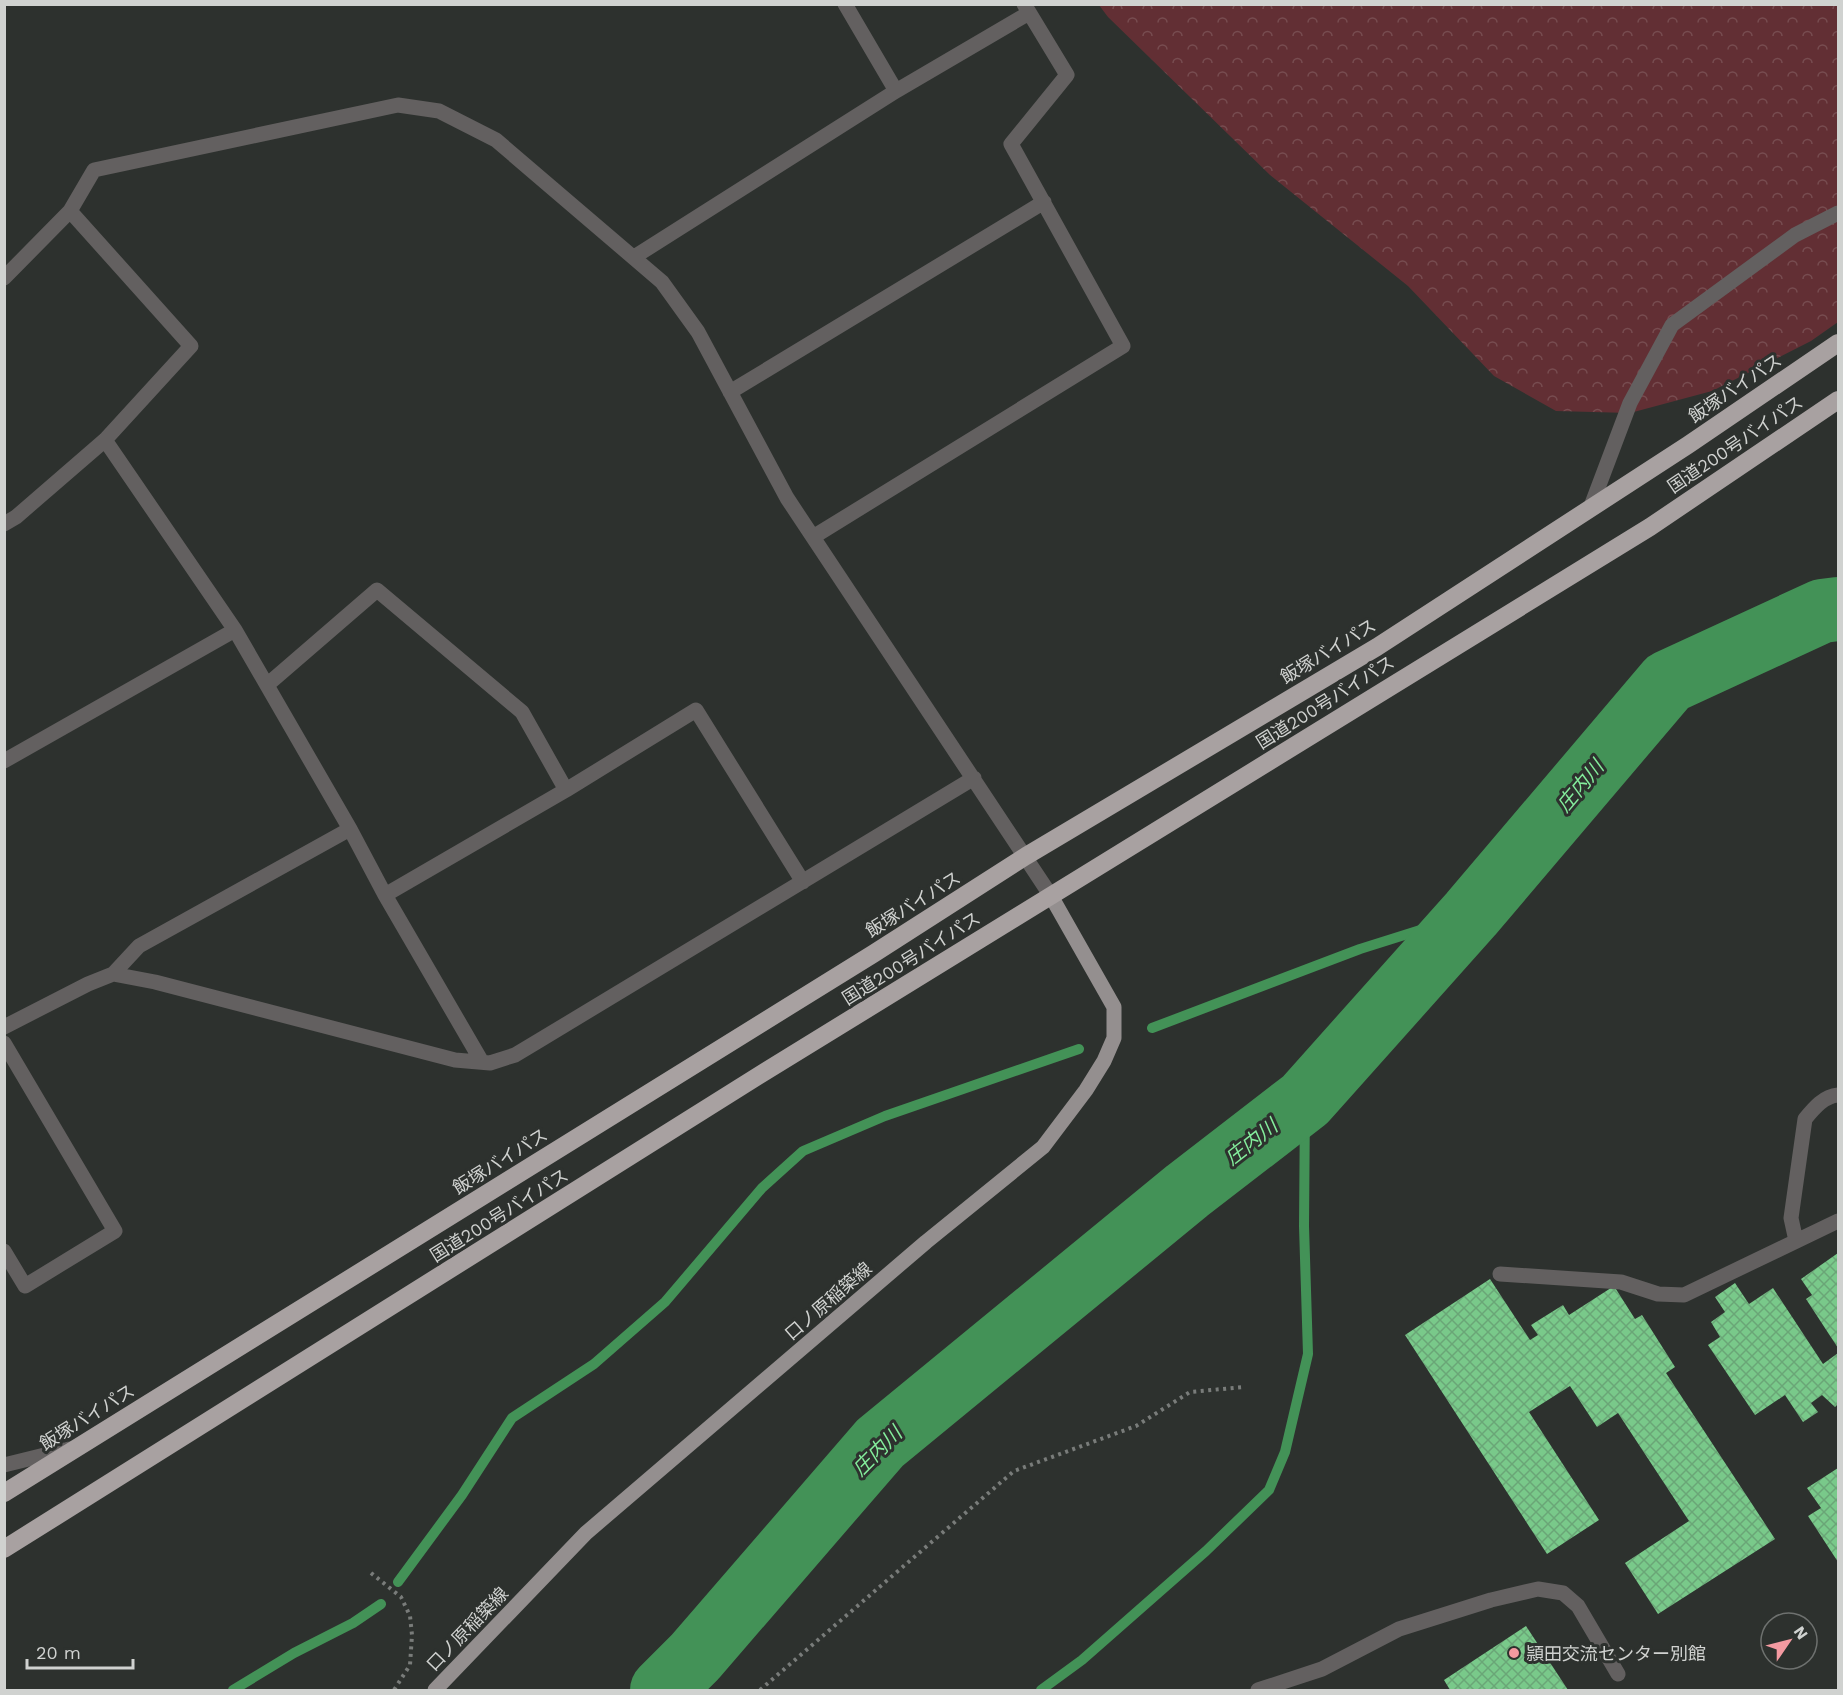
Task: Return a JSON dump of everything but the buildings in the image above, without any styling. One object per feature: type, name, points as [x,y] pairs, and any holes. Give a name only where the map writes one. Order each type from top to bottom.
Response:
[{"type":"highway","name":"飯塚バイパス","points":[[4,1493],[873,954],[1026,856],[1377,647],[1688,445],[1839,343]]},
{"type":"highway","name":"国道200号バイパス","points":[[4,1549],[758,1076],[1650,527],[1839,400]]},
{"type":"main road","name":"口ノ原稲築線","points":[[435,1690],[586,1533],[926,1242],[1043,1147],[1086,1090],[1104,1061],[1114,1038],[1114,1007],[1051,896]]},
{"type":"street","points":[[845,4],[897,91]]},
{"type":"street","points":[[634,257],[1027,9],[1068,75],[1011,144],[1124,346],[813,537]]},
{"type":"street","points":[[4,278],[70,211],[94,170],[398,105],[439,111],[496,140],[634,257],[668,290],[698,332],[787,498],[1051,896]]},
{"type":"street","points":[[730,392],[1044,202]]},
{"type":"street","points":[[4,524],[16,517],[105,440],[191,346],[70,211]]},
{"type":"street","points":[[1590,509],[1630,404],[1672,325],[1795,235],[1839,213]]},
{"type":"street","points":[[105,440],[235,630],[482,1062]]},
{"type":"street","points":[[267,684],[377,590],[522,712],[566,790]]},
{"type":"street","points":[[4,761],[235,630]]},
{"type":"street","points":[[385,895],[566,790],[696,710],[802,882]]},
{"type":"street","points":[[113,974],[155,982],[455,1060],[490,1063],[515,1055],[974,778]]},
{"type":"street","points":[[6,1022],[113,974],[139,946],[350,829]]},
{"type":"street","points":[[4,1043],[116,1231],[25,1286],[4,1251]]},
{"type":"street","points":[[1796,1241],[1791,1218],[1805,1119],[1816,1106],[1832,1096],[1839,1095]]},
{"type":"street","points":[[1500,1274],[1621,1282],[1658,1294],[1684,1295],[1839,1221]]},
{"type":"street","points":[[4,1465],[80,1446]]},
{"type":"street","points":[[1258,1690],[1322,1669],[1400,1629],[1491,1600],[1538,1589],[1563,1593],[1578,1606],[1618,1674]]},
{"type":"path","points":[[760,1690],[1014,1471],[1136,1426],[1190,1392],[1244,1387]]},
{"type":"path","points":[[370,1573],[400,1597],[410,1616],[411,1665],[394,1690]]},
{"type":"green space","points":[[1099,5],[1838,5],[1838,322],[1811,341],[1712,391],[1630,413],[1556,411],[1494,376],[1408,286],[1270,175],[1108,17]]},
{"type":"waterway","name":"庄内川","points":[[662,1690],[695,1657],[880,1443],[1187,1191],[1305,1100],[1471,914],[1668,682],[1822,611],[1838,609]]},
{"type":"waterway","points":[[1152,1028],[1360,949],[1471,914]]},
{"type":"waterway","points":[[398,1582],[462,1495],[512,1418],[594,1364],[665,1302],[762,1188],[803,1151],[885,1116],[1079,1049]]},
{"type":"waterway","points":[[1041,1690],[1082,1660],[1206,1551],[1269,1490],[1285,1452],[1308,1354],[1304,1226],[1305,1100]]},
{"type":"waterway","points":[[233,1690],[294,1653],[353,1623],[381,1604]]},
{"type":"place","name":"頴田交流センター別館","points":[[1514,1653]]}]
